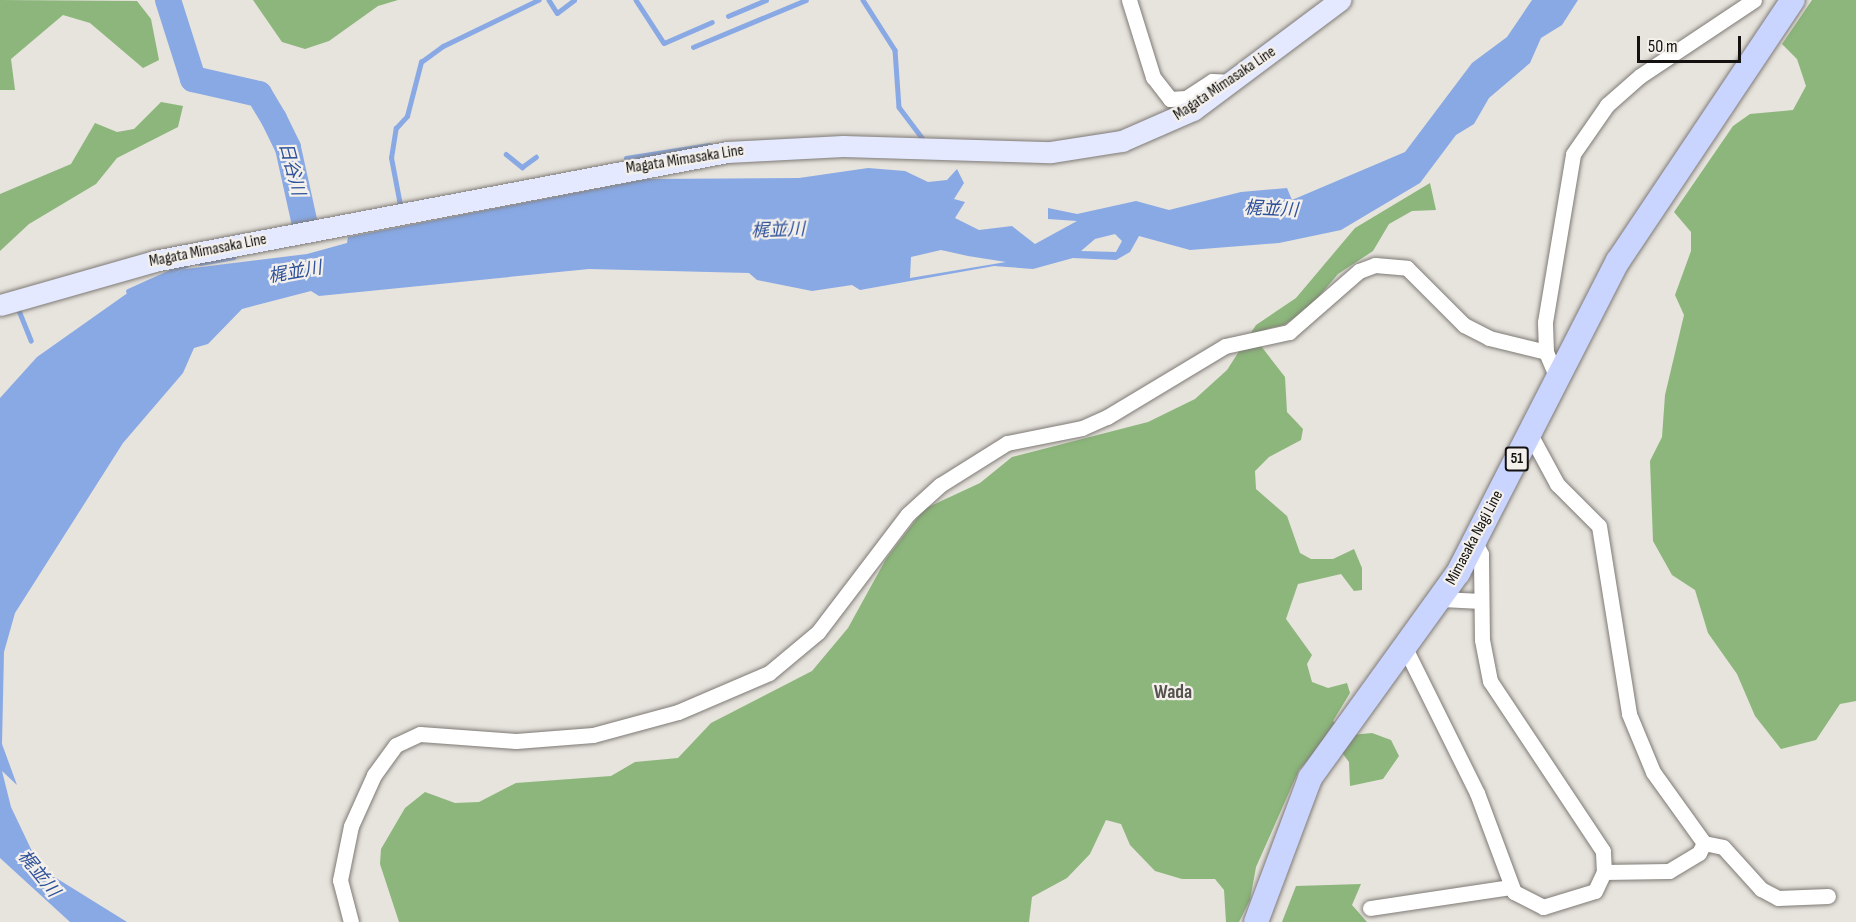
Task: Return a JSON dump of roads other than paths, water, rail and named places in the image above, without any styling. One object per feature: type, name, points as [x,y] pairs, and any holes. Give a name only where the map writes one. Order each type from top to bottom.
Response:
[{"type":"main road","name":"Magata Mimasaka Line","points":[[0,305],[154,261],[727,152],[843,146],[1083,149],[1158,128],[1233,82],[1340,0]]},
{"type":"main road","name":"Mimasaka Nagi Line","points":[[1256,922],[1310,778],[1442,598],[1475,542],[1618,261],[1793,0]]},
{"type":"street","points":[[1129,0],[1154,77],[1170,99],[1186,98],[1212,81],[1233,82]]},
{"type":"street","points":[[1557,378],[1546,352],[1549,279],[1564,180],[1587,129],[1640,76],[1754,0]]},
{"type":"street","points":[[351,922],[340,880],[351,826],[374,775],[396,745],[420,734],[516,741],[593,735],[678,712],[769,673],[818,632],[908,514],[940,485],[1007,443],[1082,428],[1107,417],[1225,346],[1289,332],[1359,271],[1375,265],[1407,268],[1464,325],[1489,338],[1546,352]]},
{"type":"street","points":[[1530,434],[1557,484],[1599,526],[1632,725],[1653,772],[1704,843],[1723,847],[1761,889],[1778,898],[1828,896]]},
{"type":"street","points":[[1405,648],[1477,793],[1511,886],[1523,901],[1558,906],[1595,891],[1604,872],[1598,841],[1569,804],[1537,744],[1494,691],[1482,640],[1481,554],[1475,542]]},
{"type":"street","points":[[1442,598],[1481,601]]},
{"type":"street","points":[[1604,872],[1669,871],[1699,853],[1704,843]]},
{"type":"street","points":[[1370,908],[1511,886]]},
{"type":"water","name":"梶並川","points":[[1532,0],[1578,0],[1562,25],[1541,38],[1530,63],[1489,98],[1474,124],[1456,135],[1420,183],[1341,230],[1279,243],[1190,250],[1139,236],[1130,252],[1116,260],[1073,258],[1033,269],[994,266],[860,290],[852,285],[812,291],[757,280],[749,273],[589,269],[319,296],[311,291],[242,309],[208,344],[194,348],[183,373],[123,443],[15,613],[4,652],[2,744],[17,785],[2,771],[11,807],[40,868],[127,922],[70,922],[0,858],[0,398],[37,357],[129,292],[185,269],[307,254],[347,243],[348,237],[647,179],[799,178],[868,168],[905,171],[928,182],[947,180],[957,169],[964,183],[954,199],[965,202],[955,218],[979,230],[1012,226],[1035,244],[1077,221],[1048,219],[1048,208],[1077,214],[1136,201],[1169,210],[1241,192],[1287,188],[1292,200],[1405,152],[1472,63],[1507,37]],"holes":[[[1115,234],[1122,241],[1116,252],[1081,251],[1095,239]],[[941,250],[968,256],[1006,262],[910,278],[911,257]]]},
{"type":"waterway","name":"日谷川","points":[[168,0],[193,79],[259,94],[288,148],[304,220]]},
{"type":"waterway","points":[[400,205],[391,158],[396,128],[407,116],[421,62],[443,46],[538,0]]},
{"type":"waterway","points":[[549,0],[557,13],[574,0]]},
{"type":"waterway","points":[[636,0],[664,43],[712,22]]},
{"type":"waterway","points":[[728,16],[766,0]]},
{"type":"waterway","points":[[693,47],[806,0]]},
{"type":"waterway","points":[[863,0],[895,50],[899,107],[922,138]]},
{"type":"waterway","points":[[626,158],[709,145]]},
{"type":"waterway","points":[[506,154],[522,167],[536,157]]},
{"type":"waterway","points":[[200,263],[233,257]]},
{"type":"waterway","points":[[128,291],[186,265]]},
{"type":"waterway","points":[[18,308],[31,340]]},
{"type":"district","name":"Wada","points":[[1173,692]]}]
